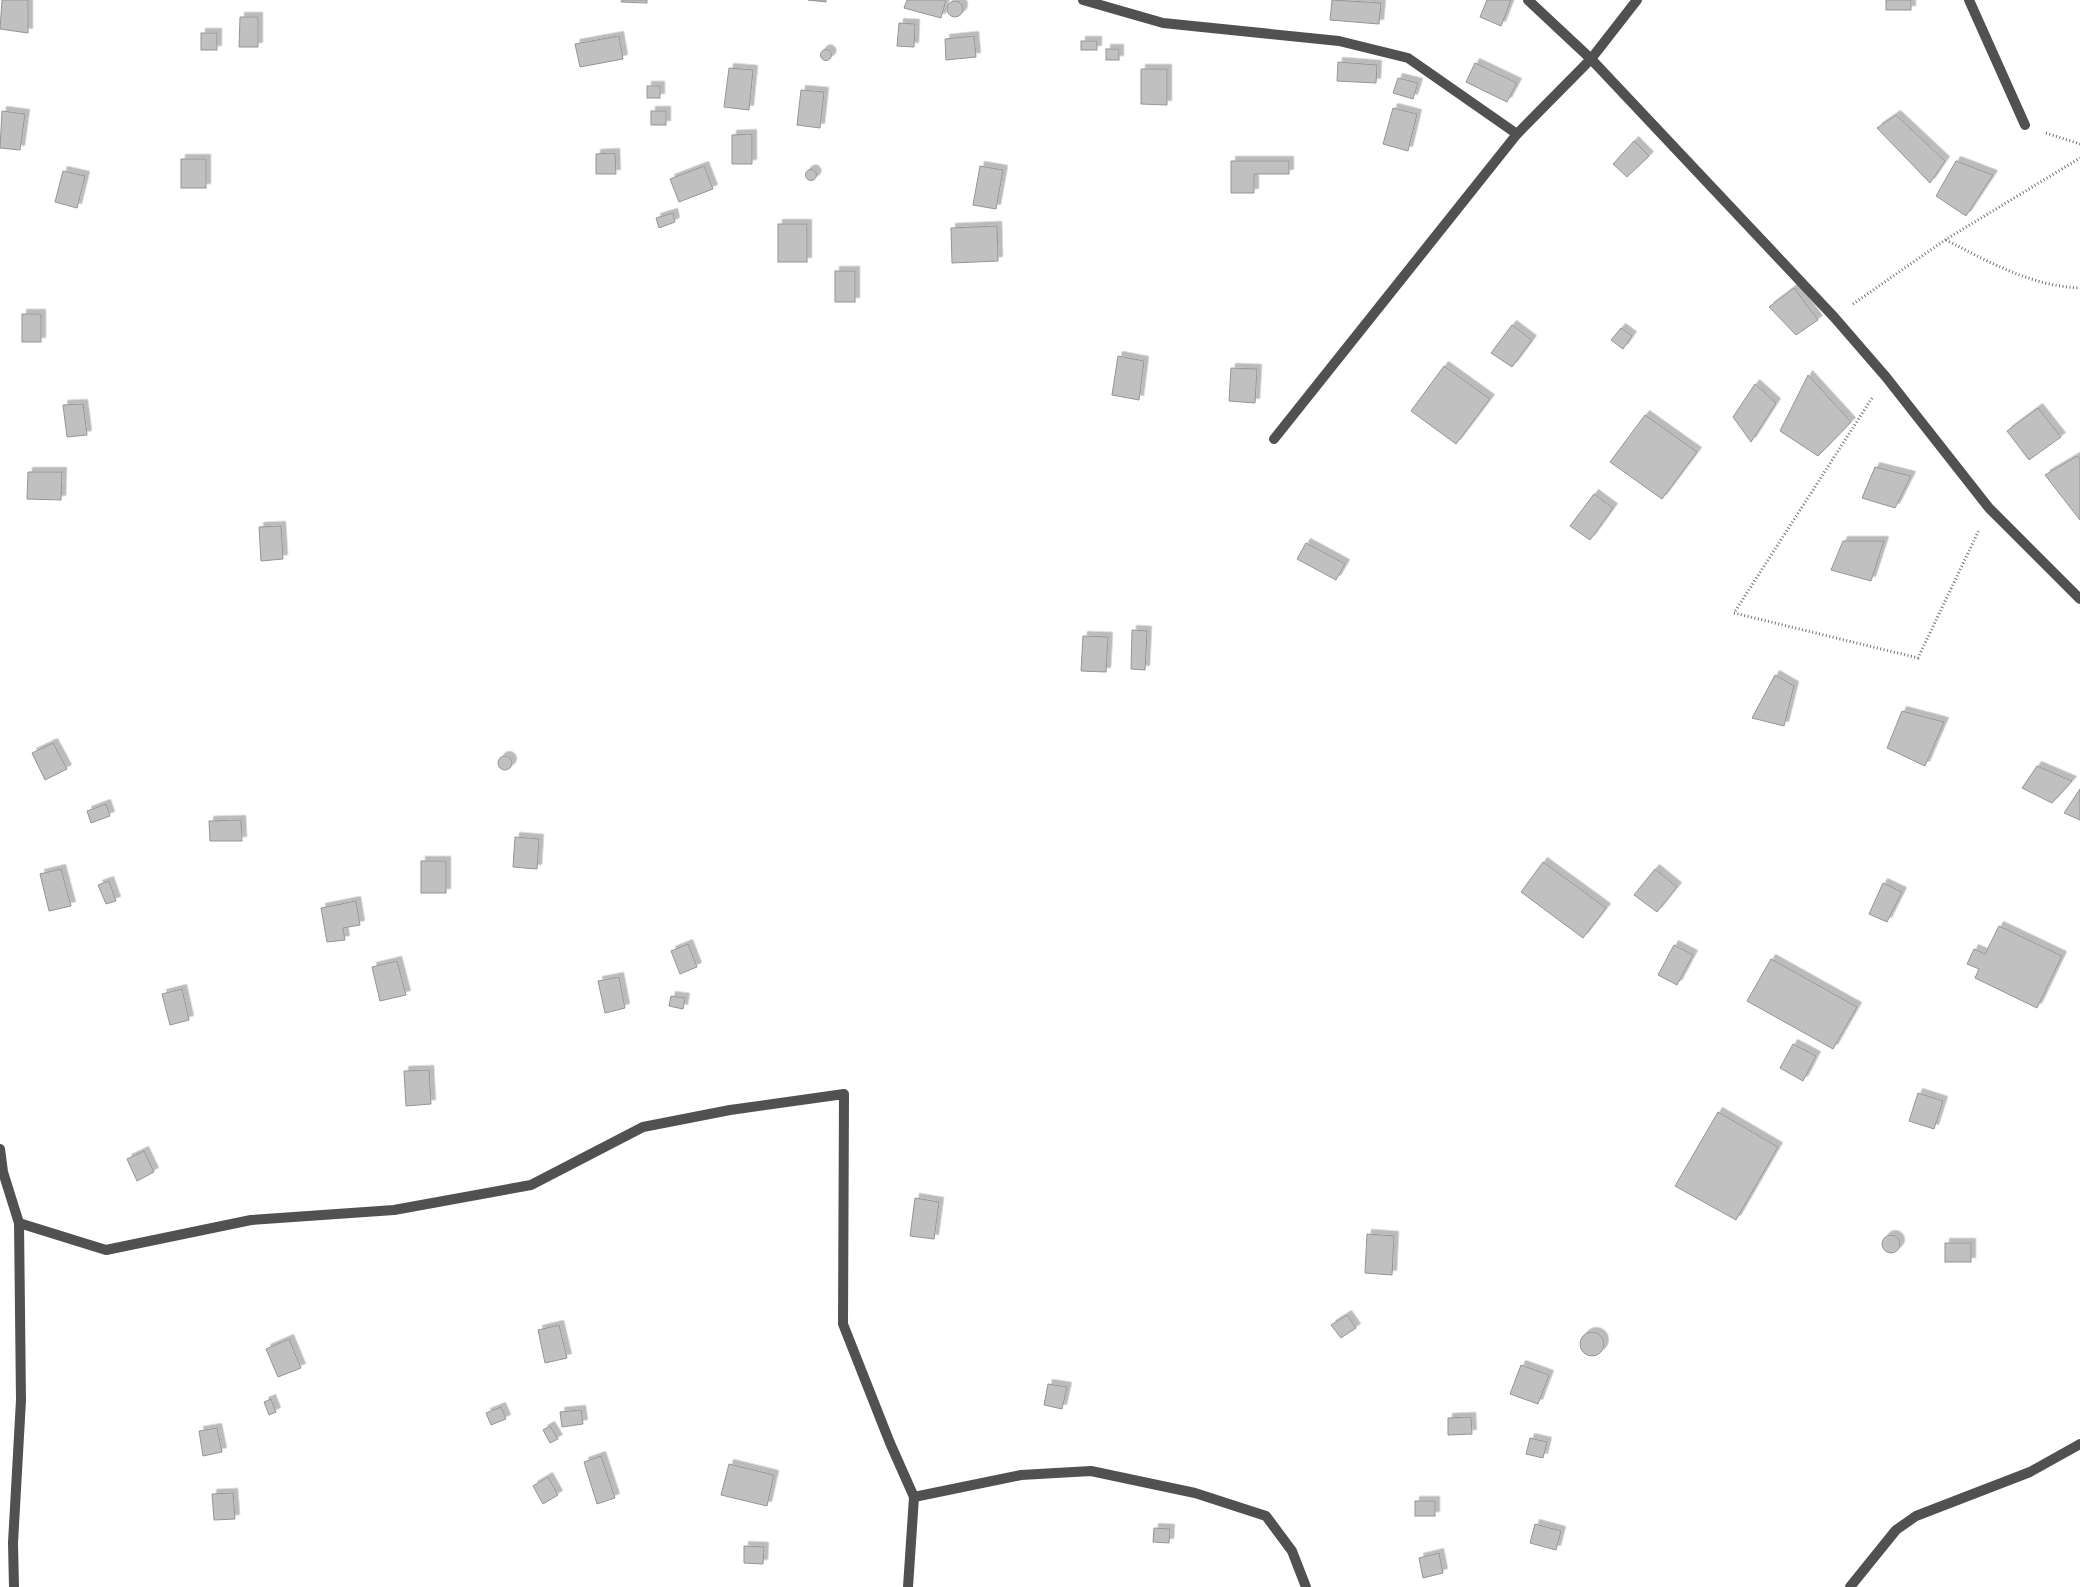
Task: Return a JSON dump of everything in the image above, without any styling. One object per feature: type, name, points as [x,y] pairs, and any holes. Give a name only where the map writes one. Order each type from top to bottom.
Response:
[{"type":"street","points":[[1083,0],[1163,23],[1339,41],[1408,58],[1517,134]]},
{"type":"street","points":[[1528,0],[1591,59],[1834,317],[1886,376],[1989,508],[2080,599]]},
{"type":"street","points":[[1274,438],[1517,134],[1591,59],[1637,0]]},
{"type":"street","points":[[1969,0],[2024,125]]},
{"type":"street","points":[[19,1222],[106,1250],[251,1220],[394,1210],[531,1185],[643,1127],[730,1110],[844,1094],[843,1324],[890,1444],[914,1497],[908,1587]]},
{"type":"street","points":[[0,1149],[3,1172],[19,1222],[21,1400],[13,1543],[14,1587]]},
{"type":"street","points":[[1850,1587],[1896,1530],[1916,1516],[2030,1472],[2080,1444]]},
{"type":"street","points":[[914,1497],[1022,1475],[1092,1471],[1195,1493],[1266,1516],[1292,1551],[1306,1587]]},
{"type":"path","points":[[2024,125],[2080,144]]},
{"type":"path","points":[[1834,317],[1945,240],[2080,158]]},
{"type":"path","points":[[1945,240],[2015,275],[2067,287],[2080,288]]},
{"type":"path","points":[[1886,376],[1734,613],[1918,658],[1989,508]]},
{"type":"building","points":[[2,0],[28,0],[28,33],[0,29]]},
{"type":"building","points":[[622,0],[647,0],[647,3],[621,2]]},
{"type":"building","points":[[808,0],[826,0],[826,2]]},
{"type":"building","points":[[907,0],[946,0],[941,18],[904,8]]},
{"type":"building","points":[[1332,0],[1381,3],[1379,24],[1330,20]]},
{"type":"building","points":[[1487,0],[1511,0],[1501,26],[1480,17]]},
{"type":"building","points":[[1886,0],[1911,0],[1911,10],[1886,10]]},
{"type":"building","points":[[952,1],[958,1],[963,6],[961,15],[952,17],[947,12],[947,6]]},
{"type":"building","points":[[240,17],[258,17],[258,47],[239,47]]},
{"type":"building","points":[[899,23],[915,24],[914,47],[897,46]]},
{"type":"building","points":[[201,33],[217,33],[217,50],[201,50]]},
{"type":"building","points":[[619,36],[623,59],[580,67],[575,44]]},
{"type":"building","points":[[974,36],[976,57],[946,60],[945,39]]},
{"type":"building","points":[[1081,41],[1097,41],[1097,50],[1081,50]]},
{"type":"building","points":[[826,49],[832,55],[826,61],[820,55]]},
{"type":"building","points":[[1106,49],[1119,49],[1119,60],[1106,60]]},
{"type":"building","points":[[1338,62],[1377,65],[1376,83],[1337,81]]},
{"type":"building","points":[[1475,63],[1517,83],[1507,102],[1466,82]]},
{"type":"building","points":[[729,68],[753,70],[749,110],[724,107]]},
{"type":"building","points":[[1141,69],[1167,69],[1167,105],[1141,104]]},
{"type":"building","points":[[1398,78],[1418,83],[1413,99],[1393,93]]},
{"type":"building","points":[[647,86],[660,86],[660,98],[647,98]]},
{"type":"building","points":[[801,90],[824,92],[820,128],[797,125]]},
{"type":"building","points":[[1393,108],[1417,114],[1408,151],[1383,144]]},
{"type":"building","points":[[2,111],[25,114],[20,150],[0,148]]},
{"type":"building","points":[[651,111],[666,111],[666,125],[651,125]]},
{"type":"building","points":[[1896,115],[1945,161],[1930,183],[1877,128]]},
{"type":"building","points":[[752,134],[752,164],[732,164],[732,135]]},
{"type":"building","points":[[1634,141],[1649,156],[1627,177],[1613,164]]},
{"type":"building","points":[[615,153],[616,174],[596,174],[596,154]]},
{"type":"building","points":[[181,159],[206,159],[206,188],[181,188]]},
{"type":"building","points":[[1231,161],[1289,161],[1289,174],[1254,174],[1254,193],[1231,193]]},
{"type":"building","points":[[1956,161],[1993,175],[1966,216],[1936,196]]},
{"type":"building","points":[[704,166],[713,189],[679,202],[670,179]]},
{"type":"building","points":[[980,166],[1003,170],[996,209],[973,205]]},
{"type":"building","points":[[809,170],[813,170],[816,175],[815,179],[809,180],[806,177],[806,173]]},
{"type":"building","points":[[63,171],[85,176],[77,208],[55,202]]},
{"type":"building","points":[[673,213],[675,222],[659,228],[656,218]]},
{"type":"building","points":[[778,224],[807,224],[807,262],[778,262]]},
{"type":"building","points":[[997,226],[998,261],[952,263],[951,228]]},
{"type":"building","points":[[835,271],[855,271],[855,302],[835,302]]},
{"type":"building","points":[[1794,288],[1818,320],[1796,335],[1769,307]]},
{"type":"building","points":[[22,314],[41,314],[41,342],[22,342]]},
{"type":"building","points":[[1512,325],[1532,340],[1512,367],[1491,353]]},
{"type":"building","points":[[1621,328],[1632,336],[1623,349],[1611,340]]},
{"type":"building","points":[[1118,356],[1144,361],[1139,400],[1112,395]]},
{"type":"building","points":[[1444,366],[1490,399],[1456,444],[1411,411]]},
{"type":"building","points":[[1231,368],[1257,369],[1255,403],[1229,401]]},
{"type":"building","points":[[1808,375],[1851,422],[1818,456],[1780,431]]},
{"type":"building","points":[[1755,384],[1776,403],[1751,442],[1733,417]]},
{"type":"building","points":[[83,404],[87,435],[67,437],[63,405]]},
{"type":"building","points":[[2038,408],[2061,437],[2029,460],[2007,431]]},
{"type":"building","points":[[1645,415],[1697,452],[1662,499],[1610,462]]},
{"type":"building","points":[[2077,456],[2080,458],[2080,520],[2045,475]]},
{"type":"building","points":[[1875,467],[1911,476],[1895,508],[1862,498]]},
{"type":"building","points":[[28,472],[62,472],[61,500],[27,499]]},
{"type":"building","points":[[1594,494],[1613,508],[1590,540],[1570,526]]},
{"type":"building","points":[[281,526],[283,559],[261,561],[259,527]]},
{"type":"building","points":[[1843,541],[1884,541],[1871,581],[1831,570]]},
{"type":"building","points":[[1306,543],[1345,564],[1336,580],[1297,559]]},
{"type":"building","points":[[1132,630],[1147,631],[1145,670],[1131,669]]},
{"type":"building","points":[[1083,636],[1108,637],[1106,672],[1081,671]]},
{"type":"building","points":[[1775,675],[1794,686],[1784,726],[1752,718]]},
{"type":"building","points":[[1902,711],[1944,722],[1925,766],[1887,748]]},
{"type":"building","points":[[53,743],[67,769],[45,780],[32,753]]},
{"type":"building","points":[[505,756],[510,758],[512,763],[510,768],[505,770],[500,768],[498,763],[500,758]]},
{"type":"building","points":[[2037,766],[2072,781],[2052,803],[2022,788]]},
{"type":"building","points":[[2080,789],[2080,820],[2064,813]]},
{"type":"building","points":[[106,804],[110,816],[91,823],[87,811]]},
{"type":"building","points":[[241,820],[242,841],[210,841],[209,821]]},
{"type":"building","points":[[515,837],[539,839],[537,869],[513,867]]},
{"type":"building","points":[[421,861],[446,861],[446,893],[421,893]]},
{"type":"building","points":[[1543,862],[1606,908],[1583,938],[1521,892]]},
{"type":"building","points":[[61,869],[71,906],[49,911],[40,874]]},
{"type":"building","points":[[1655,869],[1677,887],[1657,912],[1634,895]]},
{"type":"building","points":[[109,881],[116,901],[106,904],[98,885]]},
{"type":"building","points":[[1883,883],[1902,892],[1887,922],[1869,914]]},
{"type":"building","points":[[356,901],[360,925],[343,928],[345,940],[327,942],[321,908]]},
{"type":"building","points":[[1999,926],[2062,956],[2037,1008],[1975,978],[1979,969],[1967,964],[1974,949],[1985,954]]},
{"type":"building","points":[[688,944],[697,967],[680,974],[671,951]]},
{"type":"building","points":[[1674,945],[1693,955],[1677,985],[1658,975]]},
{"type":"building","points":[[1771,959],[1857,1007],[1833,1049],[1747,1001]]},
{"type":"building","points":[[397,961],[406,995],[380,1001],[372,967]]},
{"type":"building","points":[[619,977],[625,1008],[605,1013],[598,981]]},
{"type":"building","points":[[182,989],[189,1020],[170,1025],[162,994]]},
{"type":"building","points":[[671,996],[685,998],[683,1009],[669,1006]]},
{"type":"building","points":[[1793,1044],[1816,1056],[1803,1081],[1780,1068]]},
{"type":"building","points":[[429,1070],[431,1104],[406,1106],[404,1071]]},
{"type":"building","points":[[1918,1093],[1943,1101],[1934,1129],[1909,1121]]},
{"type":"building","points":[[1718,1112],[1778,1147],[1736,1220],[1675,1186]]},
{"type":"building","points":[[144,1151],[154,1172],[137,1181],[127,1159]]},
{"type":"building","points":[[915,1198],[939,1202],[934,1239],[910,1236]]},
{"type":"building","points":[[1367,1234],[1394,1236],[1392,1275],[1365,1273]]},
{"type":"building","points":[[1887,1235],[1895,1235],[1900,1240],[1898,1251],[1887,1253],[1882,1248],[1882,1240]]},
{"type":"building","points":[[1945,1243],[1971,1243],[1971,1262],[1945,1262]]},
{"type":"building","points":[[1347,1315],[1356,1328],[1341,1338],[1331,1325]]},
{"type":"building","points":[[559,1325],[567,1358],[545,1363],[538,1330]]},
{"type":"building","points":[[1592,1332],[1600,1336],[1604,1344],[1600,1352],[1592,1356],[1584,1352],[1580,1344],[1584,1336]]},
{"type":"building","points":[[289,1339],[301,1368],[278,1377],[266,1349]]},
{"type":"building","points":[[1521,1365],[1549,1375],[1538,1404],[1510,1394]]},
{"type":"building","points":[[1048,1384],[1067,1387],[1062,1409],[1044,1405]]},
{"type":"building","points":[[271,1399],[276,1412],[269,1415],[264,1402]]},
{"type":"building","points":[[501,1407],[506,1419],[491,1425],[486,1413]]},
{"type":"building","points":[[581,1410],[583,1424],[562,1427],[560,1412]]},
{"type":"building","points":[[1471,1417],[1472,1434],[1448,1435],[1448,1418]]},
{"type":"building","points":[[550,1426],[558,1439],[550,1443],[543,1430]]},
{"type":"building","points":[[217,1428],[222,1452],[203,1456],[199,1431]]},
{"type":"building","points":[[1530,1438],[1547,1442],[1543,1458],[1526,1454]]},
{"type":"building","points":[[601,1456],[615,1498],[597,1504],[584,1462]]},
{"type":"building","points":[[729,1464],[774,1475],[767,1506],[721,1495]]},
{"type":"building","points":[[548,1477],[558,1495],[543,1504],[533,1486]]},
{"type":"building","points":[[233,1493],[235,1519],[214,1520],[212,1494]]},
{"type":"building","points":[[1415,1501],[1435,1501],[1435,1516],[1415,1516]]},
{"type":"building","points":[[1535,1524],[1561,1531],[1556,1550],[1530,1543]]},
{"type":"building","points":[[1154,1528],[1170,1529],[1169,1543],[1153,1542]]},
{"type":"building","points":[[744,1546],[764,1547],[763,1564],[744,1563]]},
{"type":"building","points":[[1439,1553],[1443,1573],[1423,1578],[1419,1558]]}]
